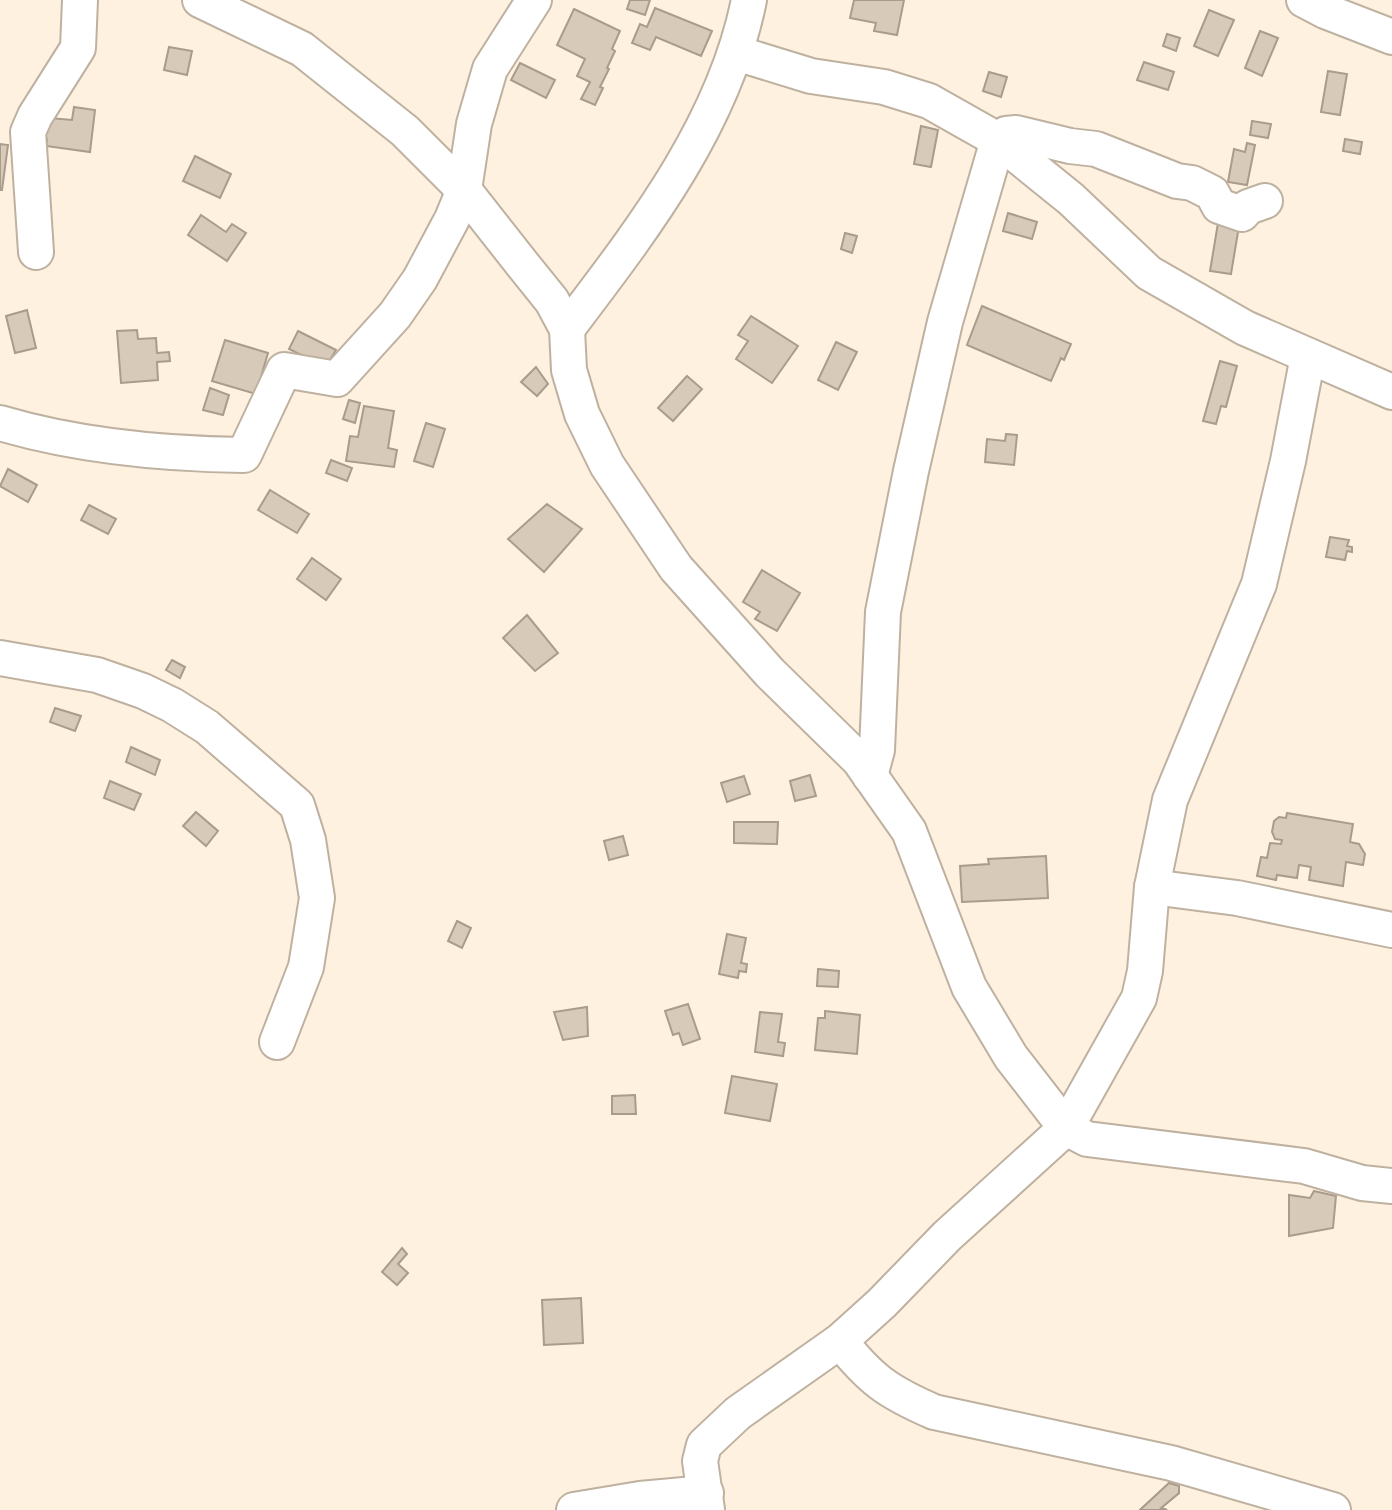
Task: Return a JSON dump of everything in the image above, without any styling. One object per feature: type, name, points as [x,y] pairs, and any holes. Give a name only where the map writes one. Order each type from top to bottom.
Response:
[{"type":"street","points":[[36,252],[28,132],[78,48],[80,0]]},
{"type":"street","points":[[200,0],[302,49],[405,131],[464,190],[552,301],[567,329],[569,370],[582,414],[607,465],[676,568],[770,673],[859,760],[909,831],[969,987],[1011,1057],[1066,1128],[1087,1139],[1304,1166],[1362,1183],[1392,1186]]},
{"type":"street","points":[[0,423],[70,440],[204,454],[244,455],[284,370],[337,379],[395,315],[420,279],[464,190],[474,124],[490,69],[534,0]]},
{"type":"street","points":[[567,329],[640,232],[699,136],[736,53],[749,0]]},
{"type":"street","points":[[1304,0],[1392,37]]},
{"type":"street","points":[[736,53],[811,76],[884,87],[929,101],[1000,142],[1071,199],[1149,273],[1245,328],[1392,392]]},
{"type":"street","points":[[870,776],[877,750],[883,612],[911,471],[945,322],[1000,142],[1006,134],[1016,133],[1096,149],[1177,181],[1192,183],[1212,193],[1219,206],[1242,214],[1248,207],[1265,201]]},
{"type":"street","points":[[574,1510],[640,1499],[707,1502],[700,1461],[704,1445],[738,1413],[840,1341],[957,1227],[1066,1128],[1139,998],[1145,971],[1152,887],[1170,800],[1259,584],[1288,461],[1308,356]]},
{"type":"street","points":[[0,658],[97,675],[172,705],[207,727],[297,805],[308,840],[317,898],[306,967],[277,1042]]},
{"type":"street","points":[[1152,887],[1237,898],[1392,930]]},
{"type":"street","points":[[840,1341],[866,1374],[900,1397],[934,1412],[1171,1463],[1333,1510]]},
{"type":"building","points":[[630,0],[650,0],[645,15],[627,9]]},
{"type":"building","points":[[854,0],[904,0],[897,35],[874,31],[876,23],[850,18]]},
{"type":"building","points":[[655,8],[712,31],[701,56],[656,37],[650,50],[632,43],[640,24],[647,27]]},
{"type":"building","points":[[574,9],[620,31],[595,105],[581,99],[590,82],[577,76],[585,59],[557,45]]},
{"type":"building","points":[[1209,10],[1234,20],[1218,56],[1194,46]]},
{"type":"building","points":[[1260,31],[1278,38],[1262,76],[1245,68]]},
{"type":"building","points":[[1167,34],[1180,38],[1176,51],[1163,46]]},
{"type":"building","points":[[169,47],[192,51],[187,75],[164,70]]},
{"type":"building","points":[[1144,62],[1174,72],[1168,90],[1137,80]]},
{"type":"building","points":[[520,63],[555,80],[546,98],[511,80]]},
{"type":"building","points":[[1328,71],[1347,74],[1340,115],[1321,112]]},
{"type":"building","points":[[989,72],[1007,77],[1001,97],[983,91]]},
{"type":"building","points":[[74,107],[95,110],[90,152],[46,146],[47,139],[38,137],[40,127],[49,128],[50,118],[72,120]]},
{"type":"building","points":[[1252,121],[1271,124],[1268,138],[1250,135]]},
{"type":"building","points":[[921,126],[938,130],[931,167],[914,164]]},
{"type":"building","points":[[1345,139],[1362,142],[1360,154],[1343,151]]},
{"type":"building","points":[[1247,143],[1255,145],[1247,185],[1228,182],[1234,149],[1245,152]]},
{"type":"building","points":[[0,144],[8,145],[2,190],[0,190]]},
{"type":"building","points":[[195,156],[231,174],[220,198],[183,181]]},
{"type":"building","points":[[1008,213],[1037,222],[1032,239],[1003,231]]},
{"type":"building","points":[[201,215],[226,232],[232,224],[246,233],[227,261],[188,235]]},
{"type":"building","points":[[1218,223],[1239,226],[1231,274],[1210,271]]},
{"type":"building","points":[[845,233],[857,236],[852,253],[841,249]]},
{"type":"building","points":[[982,306],[1071,344],[1051,381],[967,345]]},
{"type":"building","points":[[27,310],[36,348],[15,353],[6,316]]},
{"type":"building","points":[[751,316],[798,346],[772,383],[736,359],[748,341],[738,335]]},
{"type":"building","points":[[137,330],[138,339],[156,338],[157,353],[169,352],[170,361],[157,362],[158,380],[121,383],[117,331]]},
{"type":"building","points":[[298,331],[336,350],[326,367],[289,349]]},
{"type":"building","points":[[225,340],[268,353],[256,394],[212,381]]},
{"type":"building","points":[[836,342],[857,352],[838,390],[818,380]]},
{"type":"building","points":[[1220,361],[1237,366],[1226,407],[1221,406],[1216,424],[1203,421]]},
{"type":"building","points":[[536,367],[548,384],[537,396],[521,382]]},
{"type":"building","points":[[687,376],[702,389],[673,421],[658,408]]},
{"type":"building","points":[[210,388],[229,395],[223,415],[203,410]]},
{"type":"building","points":[[349,400],[360,403],[355,423],[343,419]]},
{"type":"building","points":[[364,406],[394,411],[388,448],[397,450],[394,467],[346,461],[350,436],[358,437]]},
{"type":"building","points":[[426,423],[445,429],[433,467],[414,461]]},
{"type":"building","points":[[1006,434],[1017,435],[1014,465],[985,462],[987,439],[1005,441]]},
{"type":"building","points":[[331,460],[352,468],[347,481],[326,473]]},
{"type":"building","points":[[8,469],[37,485],[28,502],[0,486]]},
{"type":"building","points":[[270,490],[309,514],[297,533],[258,510]]},
{"type":"building","points":[[547,504],[582,529],[544,572],[508,539]]},
{"type":"building","points":[[89,505],[116,519],[108,534],[81,520]]},
{"type":"building","points":[[1330,537],[1349,540],[1347,546],[1352,547],[1352,552],[1347,551],[1345,560],[1326,557]]},
{"type":"building","points":[[312,558],[341,579],[326,600],[297,579]]},
{"type":"building","points":[[762,570],[800,593],[777,631],[755,619],[760,612],[743,602]]},
{"type":"building","points":[[527,615],[558,653],[535,671],[503,638]]},
{"type":"building","points":[[172,660],[185,667],[180,678],[166,670]]},
{"type":"building","points":[[55,708],[81,716],[75,731],[50,722]]},
{"type":"building","points":[[131,747],[160,760],[155,775],[126,762]]},
{"type":"building","points":[[810,775],[816,796],[795,801],[790,781]]},
{"type":"building","points":[[744,776],[750,794],[727,802],[721,783]]},
{"type":"building","points":[[110,781],[141,794],[134,810],[104,798]]},
{"type":"building","points":[[196,812],[218,831],[206,846],[183,826]]},
{"type":"building","points":[[1287,813],[1353,824],[1350,842],[1359,844],[1365,854],[1363,865],[1346,862],[1343,886],[1309,880],[1311,867],[1299,865],[1297,878],[1277,875],[1276,880],[1257,876],[1261,857],[1267,858],[1270,843],[1281,844],[1282,840],[1275,839],[1272,832],[1274,821],[1279,817],[1286,818]]},
{"type":"building","points":[[734,822],[778,822],[777,844],[734,843]]},
{"type":"building","points":[[623,836],[628,855],[609,860],[604,841]]},
{"type":"building","points":[[1046,856],[1048,898],[962,902],[960,866],[989,864],[988,859]]},
{"type":"building","points":[[457,921],[471,928],[462,948],[448,941]]},
{"type":"building","points":[[727,934],[746,938],[741,963],[747,964],[746,972],[739,971],[738,978],[719,974]]},
{"type":"building","points":[[818,969],[839,971],[838,987],[817,986]]},
{"type":"building","points":[[688,1004],[700,1039],[683,1045],[679,1033],[673,1035],[665,1011]]},
{"type":"building","points":[[587,1007],[588,1036],[563,1040],[554,1012]]},
{"type":"building","points":[[825,1011],[860,1015],[857,1054],[815,1050],[818,1018],[825,1018]]},
{"type":"building","points":[[760,1012],[782,1014],[778,1042],[785,1043],[783,1056],[755,1052]]},
{"type":"building","points":[[732,1076],[777,1084],[770,1121],[725,1113]]},
{"type":"building","points":[[635,1095],[636,1114],[612,1114],[612,1096]]},
{"type":"building","points":[[1314,1191],[1336,1196],[1333,1228],[1289,1236],[1289,1195],[1310,1198]]},
{"type":"building","points":[[402,1248],[407,1254],[398,1264],[408,1273],[397,1285],[382,1272]]},
{"type":"building","points":[[581,1298],[583,1343],[544,1345],[542,1300]]},
{"type":"building","points":[[1169,1483],[1179,1486],[1179,1493],[1161,1508],[1167,1510],[1140,1510]]},
{"type":"building","points":[[1169,1483],[1179,1486],[1179,1493],[1161,1508],[1167,1510],[1140,1510]]}]
